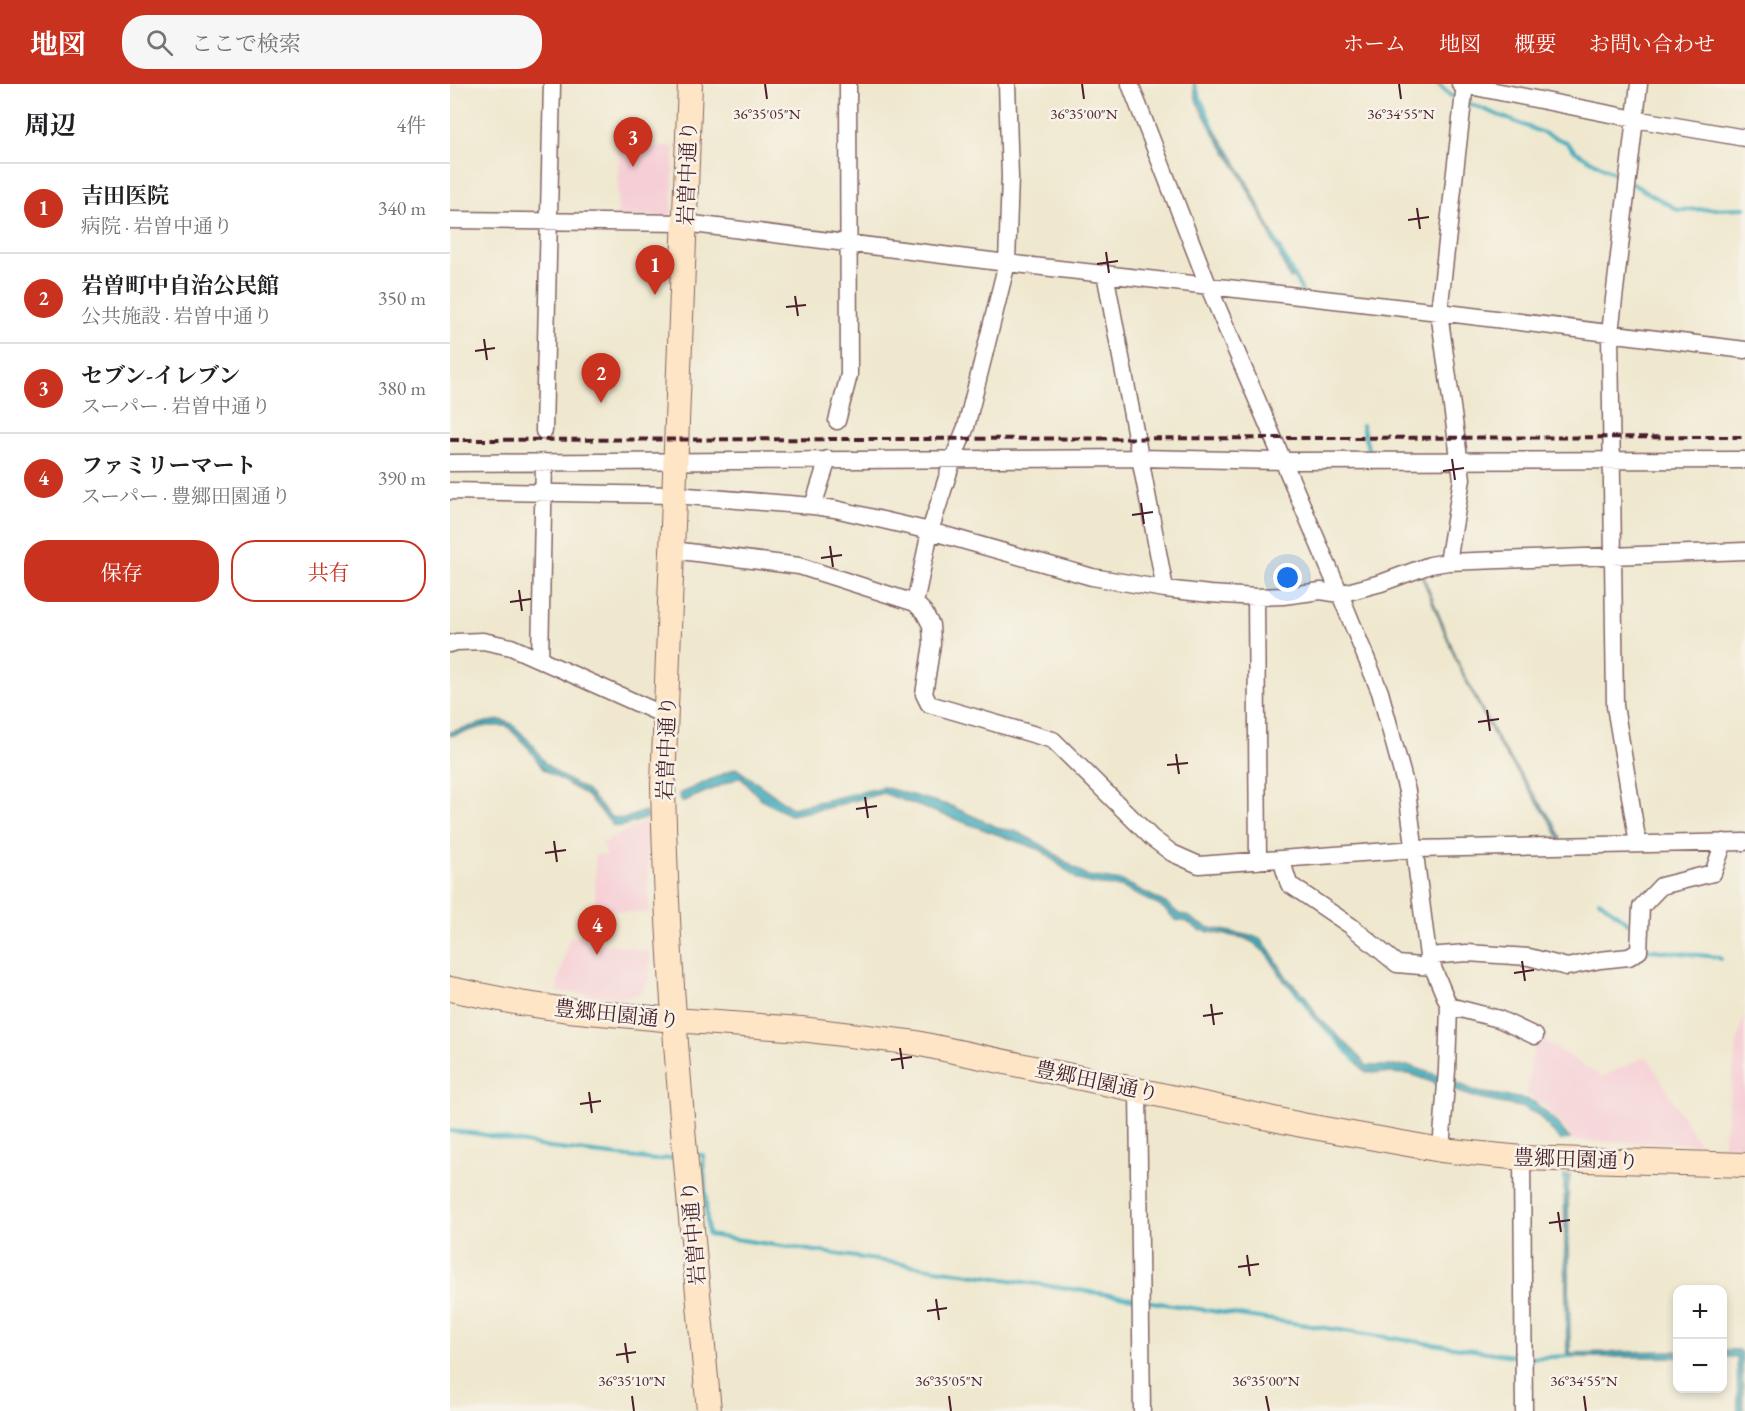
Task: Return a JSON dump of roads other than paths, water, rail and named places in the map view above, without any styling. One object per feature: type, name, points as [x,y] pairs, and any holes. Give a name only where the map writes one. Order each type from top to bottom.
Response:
[{"type":"street","points":[[544,430],[552,84]]},
{"type":"street","name":"岩曽中通り","points":[[690,84],[663,785],[664,848],[674,1020],[709,1411]]},
{"type":"street","points":[[837,421],[849,375],[848,84]]},
{"type":"street","points":[[915,603],[930,531],[953,459],[966,427],[1007,263],[1010,177],[1006,84]]},
{"type":"street","points":[[1131,84],[1208,285],[1380,692],[1407,791],[1430,962],[1449,1006],[1441,1150]]},
{"type":"street","points":[[1448,562],[1462,479],[1439,312],[1464,84],[1635,119],[1745,138]]},
{"type":"street","points":[[1638,844],[1615,706],[1610,333],[1639,84]]},
{"type":"street","points":[[450,220],[685,223],[1745,350]]},
{"type":"street","points":[[1105,273],[1165,589]]},
{"type":"street","points":[[450,463],[1140,458],[1283,461],[1745,460]]},
{"type":"street","points":[[813,506],[828,459]]},
{"type":"street","points":[[540,660],[544,462]]},
{"type":"street","points":[[450,491],[675,495],[813,506],[930,531],[1092,577],[1165,589],[1256,597],[1321,591],[1340,594],[1381,583],[1430,565],[1448,562],[1745,551]]},
{"type":"street","points":[[673,550],[799,566],[915,603],[924,612],[931,625],[932,645],[924,694],[929,704],[1053,740],[1152,838],[1172,853],[1199,865],[1416,849],[1745,842]]},
{"type":"street","points":[[1256,597],[1258,861]]},
{"type":"street","points":[[450,644],[483,641],[511,647],[666,716]]},
{"type":"street","points":[[1281,859],[1289,884],[1351,926],[1397,964],[1430,962],[1467,953],[1529,957],[1567,967],[1629,957],[1639,951],[1641,907],[1661,886],[1713,873],[1724,842]]},
{"type":"street","name":"豊郷田園通り","points":[[450,989],[568,1010],[801,1029],[916,1043],[1302,1125],[1441,1150],[1522,1158],[1745,1165]]},
{"type":"street","points":[[1449,1006],[1499,1019],[1535,1036]]},
{"type":"street","points":[[1138,1090],[1142,1411]]},
{"type":"street","points":[[1522,1158],[1524,1411]]},
{"type":"water","points":[[1193,84],[1195,84],[1203,108],[1254,196],[1292,278],[1290,279],[1237,169],[1197,102]]},
{"type":"water","points":[[1421,571],[1460,667],[1500,744],[1554,823],[1561,838],[1559,839],[1552,824],[1499,745],[1459,667]]},
{"type":"water","points":[[501,720],[512,724],[533,745],[545,763],[586,790],[611,817],[624,819],[645,811],[647,818],[622,826],[614,826],[586,795],[543,769],[528,747],[507,726],[486,726],[450,736],[450,732]]},
{"type":"water","points":[[736,768],[792,808],[883,787],[951,806],[1001,829],[1015,831],[1042,845],[1086,876],[1122,881],[1167,904],[1179,914],[1188,916],[1207,927],[1260,938],[1287,978],[1306,997],[1317,1016],[1367,1066],[1410,1066],[1477,1092],[1534,1102],[1570,1139],[1560,1140],[1537,1114],[1521,1107],[1479,1099],[1410,1074],[1365,1072],[1337,1038],[1314,1019],[1303,999],[1285,982],[1268,955],[1254,943],[1244,938],[1199,930],[1187,922],[1176,920],[1162,907],[1121,887],[1078,880],[1041,850],[883,793],[790,815],[763,801],[740,777],[682,802],[679,794]]},
{"type":"water","points":[[1564,1175],[1570,1175],[1568,1190],[1570,1353],[1673,1351],[1673,1357],[1567,1357]]},
{"type":"water","points":[[1727,1350],[1739,1350],[1742,1353],[1743,1411],[1738,1411],[1737,1357],[1727,1357]]},
{"type":"waterway","points":[[1194,84],[1213,127]]},
{"type":"waterway","points":[[1438,84],[1451,96],[1459,99]]},
{"type":"waterway","points":[[1468,103],[1566,142],[1576,152],[1622,178]]},
{"type":"waterway","points":[[1631,183],[1678,210],[1745,208]]},
{"type":"waterway","points":[[1273,236],[1302,291]]},
{"type":"waterway","points":[[1362,425],[1370,456]]},
{"type":"waterway","points":[[1599,900],[1628,923]]},
{"type":"waterway","points":[[1643,949],[1721,959]]},
{"type":"waterway","points":[[1295,991],[1309,1008]]},
{"type":"waterway","points":[[1325,1028],[1355,1060]]},
{"type":"waterway","points":[[450,1131],[480,1134],[550,1148],[655,1160],[678,1157]]},
{"type":"waterway","points":[[694,1155],[703,1155],[708,1235],[1138,1299]]},
{"type":"waterway","points":[[1145,1301],[1520,1357]]},
{"type":"waterway","points":[[1528,1358],[1571,1356]]},
{"type":"railway","points":[[450,440],[1745,437]]},
{"type":"place","name":"セブン-イレブン","points":[[633,167]]},
{"type":"place","name":"吉田医院","points":[[655,295]]},
{"type":"place","name":"岩曽町中自治公民館","points":[[601,403]]},
{"type":"place","name":"ファミリーマート","points":[[597,955]]}]
